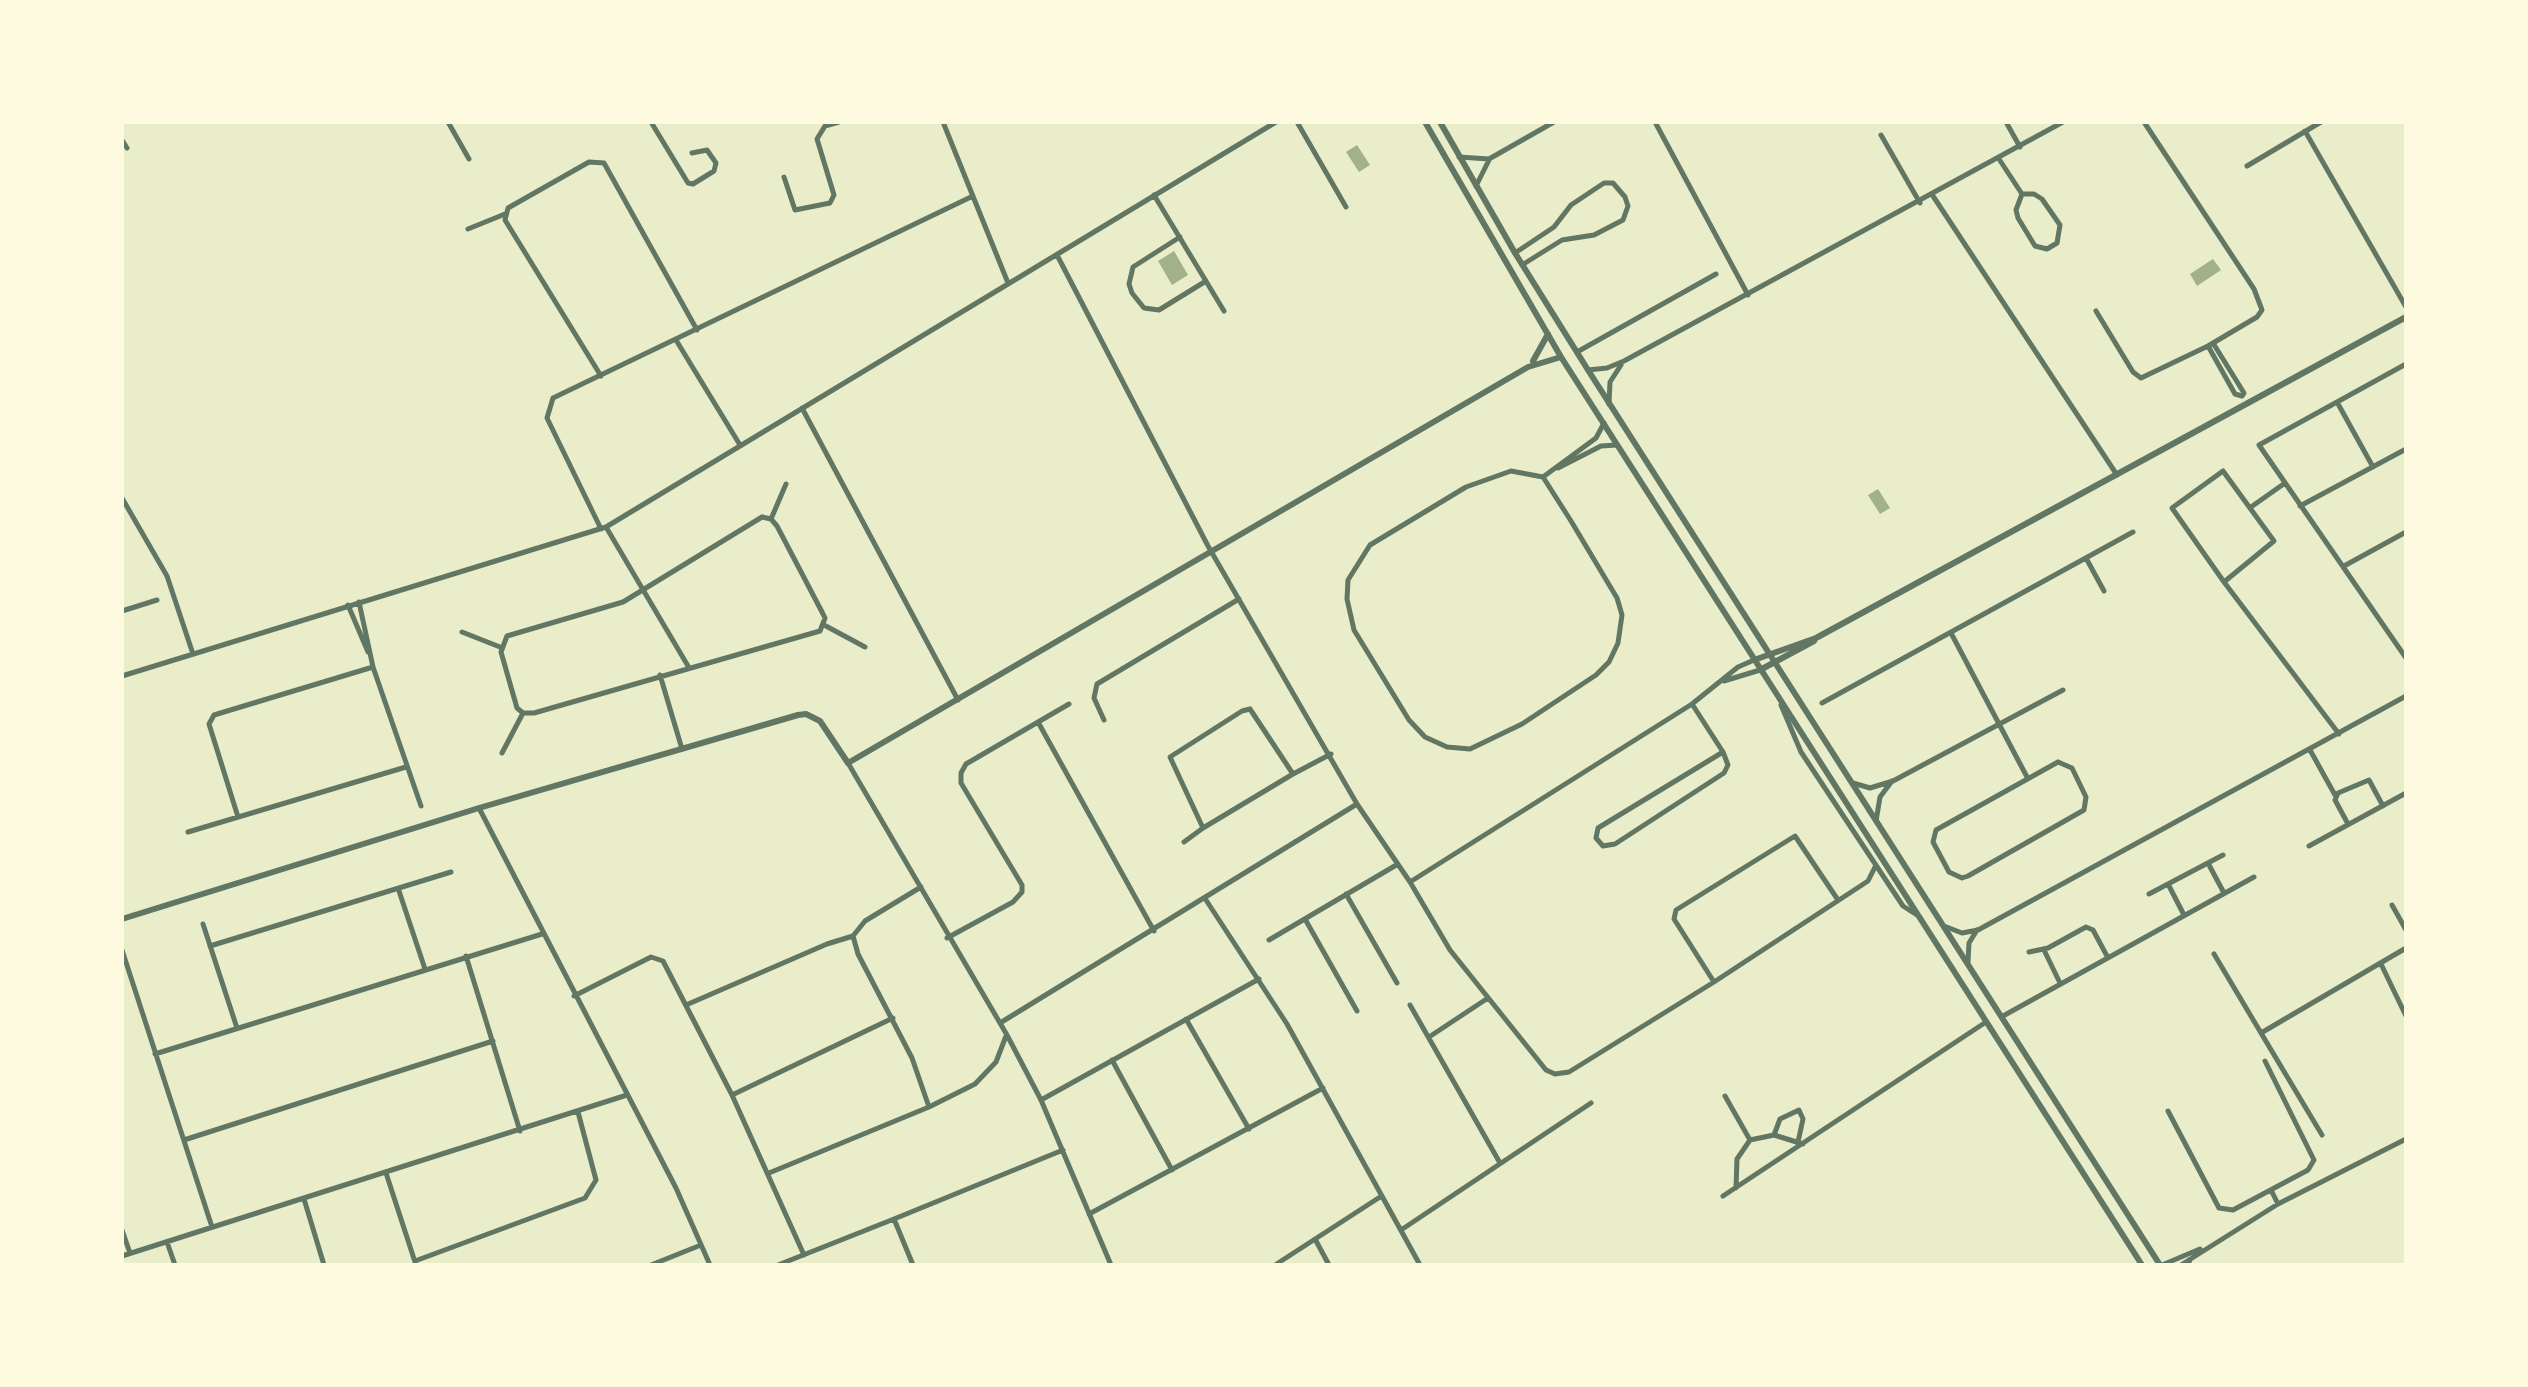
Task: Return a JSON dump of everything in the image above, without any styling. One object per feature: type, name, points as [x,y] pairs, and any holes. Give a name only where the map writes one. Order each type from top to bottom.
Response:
[{"type":"street","points":[[448,122],[469,159]]},
{"type":"street","points":[[651,122],[688,183],[693,184],[714,171],[716,163],[707,150],[692,153]]},
{"type":"street","points":[[784,177],[795,210],[830,203],[834,195],[817,139],[825,126],[839,122]]},
{"type":"street","points":[[943,122],[1008,283]]},
{"type":"street","points":[[122,676],[603,528],[1276,122]]},
{"type":"street","points":[[1297,122],[1346,207]]},
{"type":"street","points":[[1425,122],[1561,357],[2142,1265]]},
{"type":"street","points":[[1440,122],[1522,265],[1609,404],[2161,1265],[2205,1248]]},
{"type":"street","points":[[1459,157],[1489,159],[1554,122]]},
{"type":"street","points":[[1655,122],[1748,295]]},
{"type":"street","points":[[2006,122],[2020,147]]},
{"type":"street","points":[[1588,370],[1603,369],[1624,361],[1933,196],[2063,122]]},
{"type":"street","points":[[2096,311],[2133,372],[2141,378],[2211,344],[2257,317],[2262,305],[2144,122]]},
{"type":"street","points":[[2247,166],[2321,122]]},
{"type":"street","points":[[2305,131],[2406,307]]},
{"type":"street","points":[[1881,135],[1920,203]]},
{"type":"street","points":[[122,140],[127,148]]},
{"type":"street","points":[[1476,186],[1489,159]]},
{"type":"street","points":[[1999,159],[2022,194],[2042,199],[2060,225],[2057,243],[2047,249],[2035,246],[2018,218],[2016,210],[2022,194]]},
{"type":"street","points":[[468,229],[505,214],[514,204],[589,162],[604,163],[697,330]]},
{"type":"street","points":[[1515,253],[1554,227],[1571,205],[1604,183],[1613,183],[1625,197],[1628,206],[1623,220],[1594,235],[1562,240],[1522,265]]},
{"type":"street","points":[[1154,195],[1224,311]]},
{"type":"street","points":[[688,666],[643,588],[603,528],[547,418],[553,398],[973,196]]},
{"type":"street","points":[[1933,196],[2118,476]]},
{"type":"street","points":[[505,214],[508,227],[601,376]]},
{"type":"street","points":[[1180,237],[1133,267],[1129,275],[1132,293],[1144,308],[1159,310],[1206,281]]},
{"type":"street","points":[[1057,255],[1211,551],[1331,754],[1357,804],[1410,882],[1450,950],[1546,1070],[1562,1074],[1714,982],[1868,881],[1876,865]]},
{"type":"street","points":[[1577,352],[1716,274]]},
{"type":"street","points":[[1723,682],[1776,664],[1816,638],[2406,317]]},
{"type":"street","points":[[1528,367],[1548,334]]},
{"type":"street","points":[[676,340],[740,445]]},
{"type":"street","points":[[2211,344],[2244,393],[2242,396],[2247,403]]},
{"type":"street","points":[[848,763],[1528,367],[1561,357]]},
{"type":"street","points":[[1609,404],[1610,382],[1624,361]]},
{"type":"street","points":[[2406,364],[2261,442],[2259,448],[2406,658]]},
{"type":"street","points":[[2337,402],[2373,467]]},
{"type":"street","points":[[802,408],[958,701]]},
{"type":"street","points":[[1543,477],[1617,598],[1621,624],[1615,651],[1609,662],[1584,684],[1494,740],[1470,749],[1432,742],[1409,720],[1354,630],[1347,599],[1348,580],[1370,545],[1466,487],[1511,471],[1543,477],[1596,438],[1604,423]]},
{"type":"street","points":[[1557,468],[1571,464],[1601,446],[1617,445]]},
{"type":"street","points":[[2300,506],[2406,449]]},
{"type":"street","points":[[2224,582],[2274,541],[2223,471],[2172,508],[2224,582],[2339,734]]},
{"type":"street","points":[[2251,507],[2285,483]]},
{"type":"street","points":[[771,519],[786,484]]},
{"type":"street","points":[[122,498],[167,576],[193,654]]},
{"type":"street","points":[[523,713],[515,702],[500,647],[507,636],[612,607],[756,520],[771,519]]},
{"type":"street","points":[[771,519],[822,612],[824,625]]},
{"type":"street","points":[[1822,703],[2133,532]]},
{"type":"street","points":[[2343,566],[2406,533]]},
{"type":"street","points":[[2086,558],[2104,591]]},
{"type":"street","points":[[1104,720],[1094,698],[1097,684],[1239,599]]},
{"type":"street","points":[[122,611],[157,600]]},
{"type":"street","points":[[359,602],[373,667],[421,806]]},
{"type":"street","points":[[348,605],[361,642],[369,653]]},
{"type":"street","points":[[824,625],[865,647]]},
{"type":"street","points":[[502,753],[523,713],[814,633],[824,625]]},
{"type":"street","points":[[462,632],[500,647]]},
{"type":"street","points":[[1951,633],[2027,777]]},
{"type":"street","points":[[1410,882],[1692,704],[1738,667],[1816,638]]},
{"type":"street","points":[[238,817],[210,719],[219,713],[373,667]]},
{"type":"street","points":[[660,675],[682,749]]},
{"type":"street","points":[[1852,783],[1870,788],[1893,781],[2063,690]]},
{"type":"street","points":[[1942,924],[1962,933],[1978,930],[2406,696]]},
{"type":"street","points":[[1780,700],[1797,745],[1903,906],[1917,915]]},
{"type":"street","points":[[947,938],[1013,902],[1022,892],[1022,885],[961,783],[961,773],[966,764],[1069,704]]},
{"type":"street","points":[[1692,704],[1723,752],[1728,765],[1724,773],[1615,844],[1603,846],[1596,838],[1598,828],[1723,752]]},
{"type":"street","points":[[1203,828],[1170,757],[1242,711],[1254,711],[1293,774]]},
{"type":"street","points":[[122,919],[479,808],[806,714],[820,721],[848,763],[921,887],[947,938],[1007,1035],[1041,1100],[1111,1265]]},
{"type":"street","points":[[1038,722],[1154,931]]},
{"type":"street","points":[[2310,750],[2336,796],[2348,825]]},
{"type":"street","points":[[1184,842],[1331,754]]},
{"type":"street","points":[[2058,762],[2068,764],[2086,797],[2084,810],[1968,876],[1962,878],[1949,872],[1933,842],[1936,830],[2027,777],[2058,762]]},
{"type":"street","points":[[188,832],[406,767]]},
{"type":"street","points":[[2336,796],[2367,779],[2383,806]]},
{"type":"street","points":[[1876,821],[1880,797],[1893,781]]},
{"type":"street","points":[[2309,846],[2406,793]]},
{"type":"street","points":[[1000,1023],[1206,900],[1357,804]]},
{"type":"street","points":[[479,808],[627,1095],[710,1265]]},
{"type":"street","points":[[1714,982],[1674,919],[1676,910],[1795,836],[1838,900]]},
{"type":"street","points":[[2149,894],[2223,855]]},
{"type":"street","points":[[2208,863],[2224,893]]},
{"type":"street","points":[[1269,940],[1398,864]]},
{"type":"street","points":[[210,946],[451,872]]},
{"type":"street","points":[[2003,1016],[2254,877]]},
{"type":"street","points":[[1868,881],[1888,883]]},
{"type":"street","points":[[2168,884],[2184,915]]},
{"type":"street","points":[[686,1005],[853,936],[865,921],[921,887]]},
{"type":"street","points":[[398,888],[425,969]]},
{"type":"street","points":[[1346,894],[1397,983]]},
{"type":"street","points":[[1206,900],[1259,979],[1323,1088],[1420,1265]]},
{"type":"street","points":[[2392,905],[2406,930]]},
{"type":"street","points":[[2399,917],[2406,914]]},
{"type":"street","points":[[1305,919],[1357,1011]]},
{"type":"street","points":[[203,924],[237,1028]]},
{"type":"street","points":[[2029,952],[2044,950],[2089,927],[2107,956]]},
{"type":"street","points":[[1968,965],[1969,943],[1978,930]]},
{"type":"street","points":[[155,1054],[542,934]]},
{"type":"street","points":[[853,936],[858,954],[916,1066],[929,1107]]},
{"type":"street","points":[[2261,1033],[2406,948]]},
{"type":"street","points":[[122,950],[125,974],[212,1227]]},
{"type":"street","points":[[2044,950],[2060,983]]},
{"type":"street","points":[[2214,954],[2322,1135]]},
{"type":"street","points":[[466,956],[520,1131]]},
{"type":"street","points":[[574,996],[655,957],[663,961],[732,1095],[804,1255]]},
{"type":"street","points":[[2381,964],[2406,1016]]},
{"type":"street","points":[[1041,1100],[1259,979]]},
{"type":"street","points":[[1429,1037],[1488,998]]},
{"type":"street","points":[[1410,1005],[1500,1163]]},
{"type":"street","points":[[732,1095],[893,1018]]},
{"type":"street","points":[[1186,1019],[1249,1129]]},
{"type":"street","points":[[1723,1196],[1986,1022]]},
{"type":"street","points":[[769,1173],[929,1107],[975,1084],[996,1062],[1007,1035]]},
{"type":"street","points":[[184,1140],[493,1041]]},
{"type":"street","points":[[1112,1060],[1172,1170]]},
{"type":"street","points":[[2168,1111],[2222,1211],[2233,1210],[2308,1170],[2314,1160],[2265,1061]]},
{"type":"street","points":[[1089,1214],[1323,1088]]},
{"type":"street","points":[[122,1256],[627,1095]]},
{"type":"street","points":[[1725,1096],[1750,1140]]},
{"type":"street","points":[[1401,1230],[1591,1103]]},
{"type":"street","points":[[1774,1135],[1780,1119],[1799,1110],[1803,1119],[1801,1143]]},
{"type":"street","points":[[386,1173],[415,1263],[585,1198],[596,1180],[578,1112]]},
{"type":"street","points":[[1736,1188],[1737,1159],[1750,1140],[1774,1135],[1801,1143]]},
{"type":"street","points":[[2186,1264],[2205,1248],[2278,1204],[2406,1139]]},
{"type":"street","points":[[778,1265],[1063,1150]]},
{"type":"street","points":[[2271,1190],[2278,1204]]},
{"type":"street","points":[[1275,1265],[1380,1197]]},
{"type":"street","points":[[304,1199],[324,1265]]},
{"type":"street","points":[[894,1219],[913,1265]]},
{"type":"street","points":[[122,1230],[130,1253]]},
{"type":"street","points":[[1315,1239],[1329,1265]]},
{"type":"street","points":[[167,1242],[175,1265]]},
{"type":"street","points":[[651,1265],[701,1245]]},
{"type":"shaded area","points":[[1357,145],[1370,165],[1359,172],[1346,152]]},
{"type":"shaded area","points":[[1174,251],[1188,275],[1172,285],[1158,261]]},
{"type":"shaded area","points":[[2213,259],[2221,270],[2197,286],[2190,274]]},
{"type":"shaded area","points":[[1878,489],[1890,508],[1880,514],[1868,495]]}]
